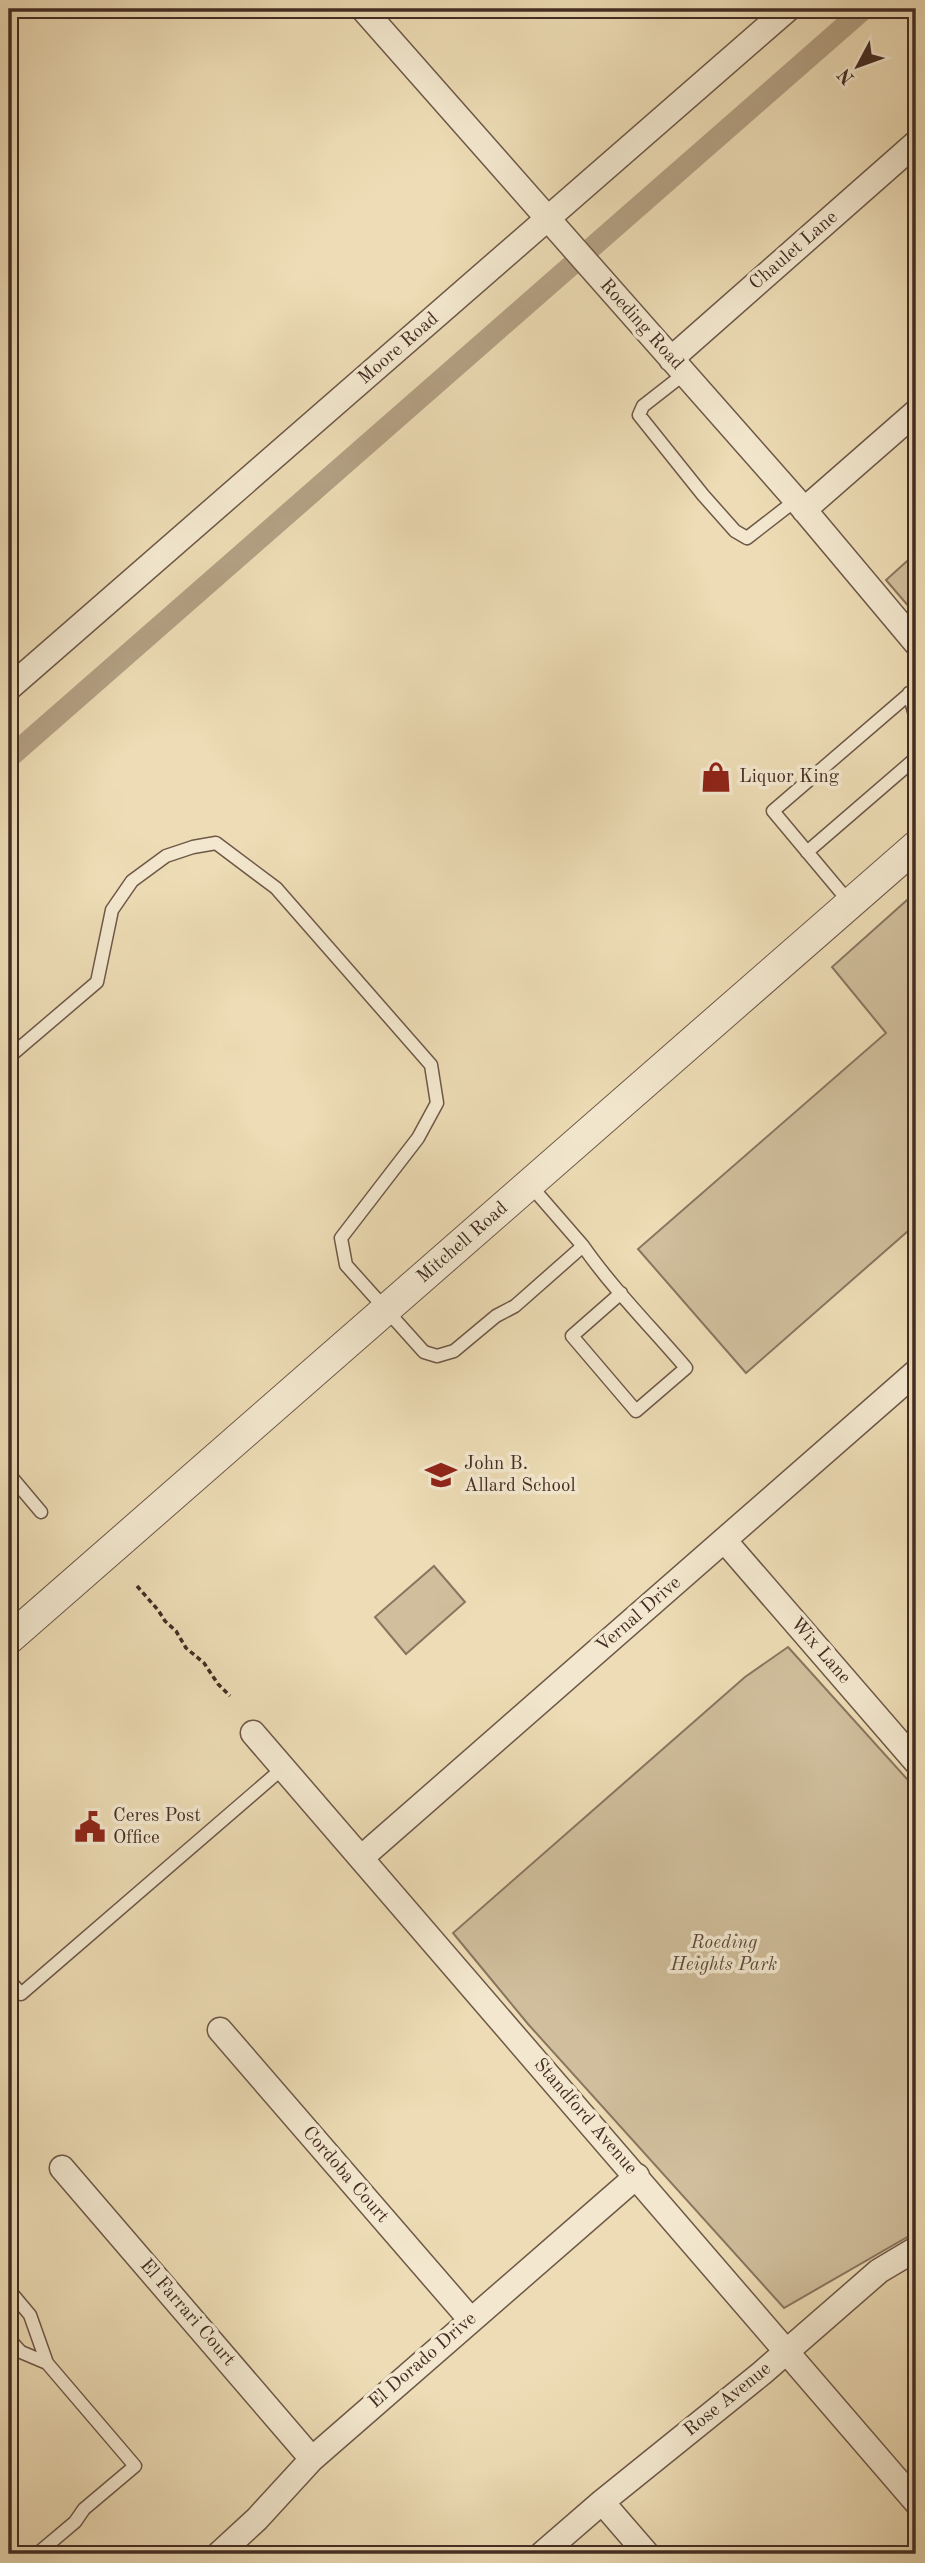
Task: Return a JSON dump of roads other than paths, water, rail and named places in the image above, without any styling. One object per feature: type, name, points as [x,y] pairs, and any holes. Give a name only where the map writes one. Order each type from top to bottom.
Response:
[{"type":"street","name":"Roeding Road","points":[[363,9],[800,505],[916,643]]},
{"type":"street","name":"Moore Road","points":[[9,688],[788,9]]},
{"type":"street","name":"Chaulet Lane","points":[[678,366],[916,143]]},
{"type":"street","points":[[800,505],[916,412]]},
{"type":"street","name":"Mitchell Road","points":[[9,1639],[916,846]]},
{"type":"street","name":"Vernal Drive","points":[[361,1858],[724,1540],[914,1379]]},
{"type":"street","name":"Wix Lane","points":[[724,1540],[916,1762]]},
{"type":"street","name":"Standford Avenue","points":[[253,1733],[916,2502]]},
{"type":"street","name":"Cordoba Court","points":[[220,2030],[470,2319]]},
{"type":"street","name":"El Farrari Court","points":[[62,2168],[312,2459]]},
{"type":"street","name":"El Dorado Drive","points":[[219,2554],[257,2519],[312,2459],[637,2176]]},
{"type":"street","name":"Rose Avenue","points":[[542,2554],[788,2351],[879,2271],[916,2249]]},
{"type":"street","points":[[602,2502],[647,2554]]},
{"type":"lane","points":[[678,366],[643,406],[639,415],[735,531],[747,538],[800,505]]},
{"type":"lane","points":[[913,690],[916,719]]},
{"type":"lane","points":[[850,904],[773,811],[913,690]]},
{"type":"lane","points":[[807,852],[916,758]]},
{"type":"lane","points":[[9,1058],[97,982],[112,910],[132,881],[166,856],[193,847],[216,844],[276,888],[431,1065],[437,1103],[418,1138],[341,1238],[346,1265],[424,1352],[437,1356],[450,1353],[496,1316],[515,1306],[583,1246]]},
{"type":"lane","points":[[530,1185],[686,1368],[636,1411],[572,1336],[621,1293]]},
{"type":"lane","points":[[9,1475],[41,1512]]},
{"type":"lane","points":[[9,1980],[21,1994],[283,1768]]},
{"type":"lane","points":[[9,2290],[30,2315],[47,2363],[135,2466],[37,2554]]},
{"type":"lane","points":[[9,2339],[21,2352],[47,2363]]},
{"type":"waterway","points":[[9,758],[864,9]]},
{"type":"place","name":"Liquor King","points":[[716,777]]},
{"type":"place","name":"John B. Allard School","points":[[441,1475]]},
{"type":"place","name":"Ceres Post Office","points":[[90,1827]]},
{"type":"park label","name":"Roeding Heights Park","points":[[724,1954]]}]
